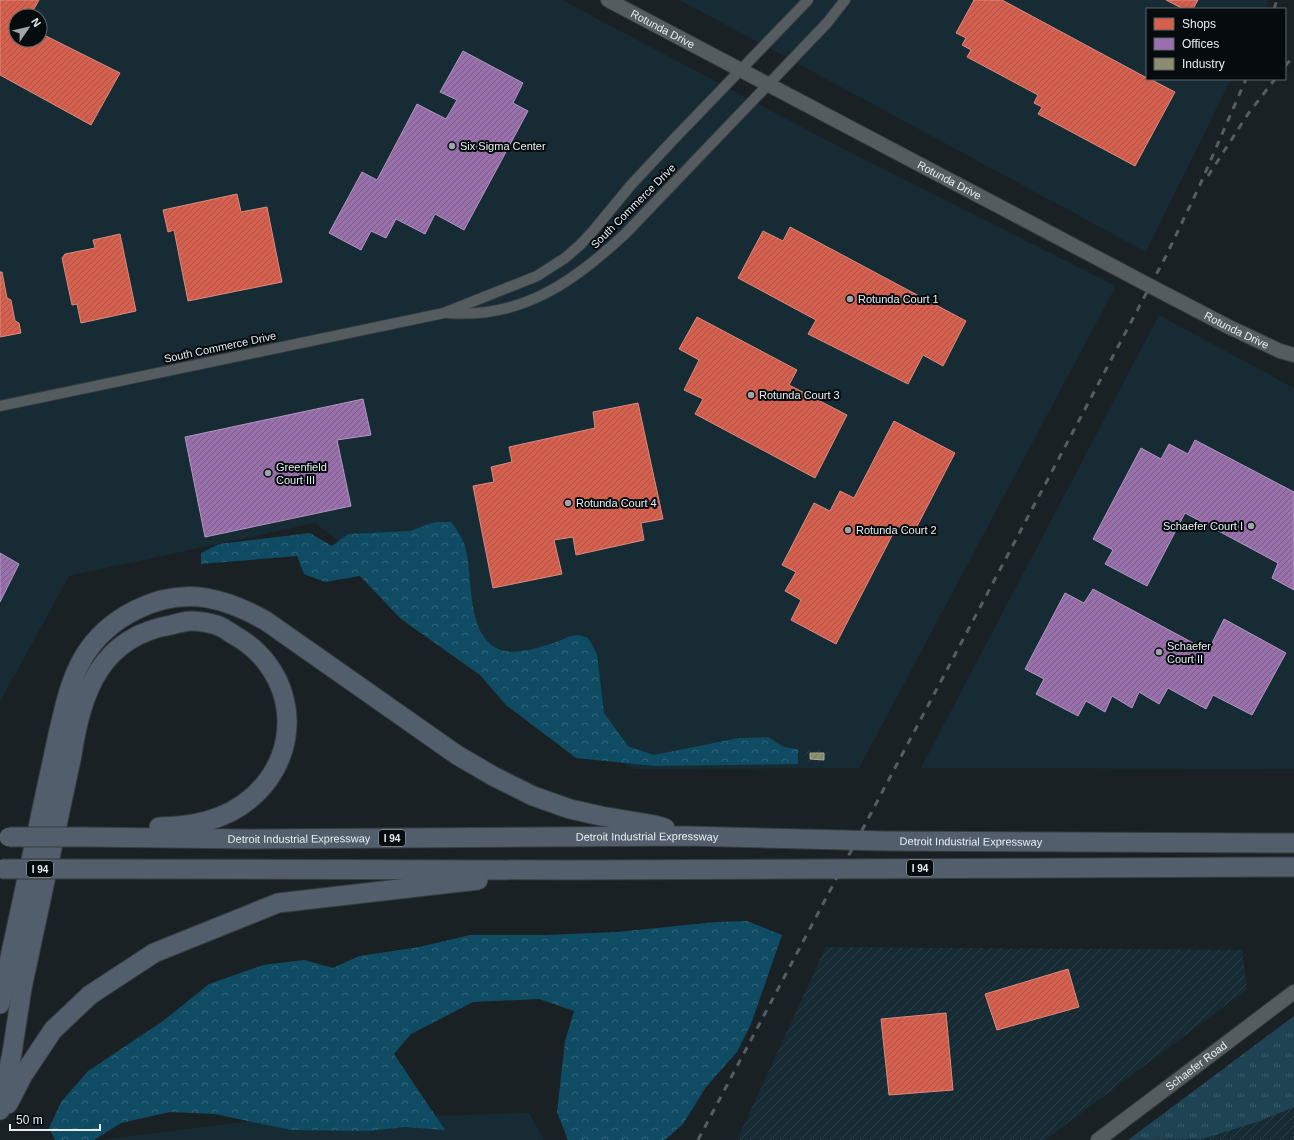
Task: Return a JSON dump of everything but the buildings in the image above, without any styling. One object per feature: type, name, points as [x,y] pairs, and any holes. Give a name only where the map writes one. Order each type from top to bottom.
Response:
[{"type":"highway","points":[[0,1004],[68,692],[76,671],[84,657],[103,632],[134,610],[166,600],[190,596],[206,598],[238,606],[255,614],[313,652],[457,754],[492,776],[533,796],[570,809],[654,825],[687,836]]},
{"type":"highway","points":[[0,1110],[12,1053],[22,988],[72,755],[76,728],[94,677],[104,662],[128,640],[155,627],[192,621],[218,626],[244,640],[257,651],[275,674],[281,686],[287,708],[287,722],[282,751],[276,767],[259,791],[244,804],[227,813],[191,824],[165,827],[132,827],[91,837]]},
{"type":"highway","name":"Detroit Industrial Expressway","points":[[4,837],[246,839],[687,836],[892,841],[1294,843]]},
{"type":"highway","name":"I 94","points":[[1,869],[570,870],[1294,868]]},
{"type":"highway","points":[[0,1119],[23,1075],[53,1030],[90,995],[154,953],[278,903],[570,870]]},
{"type":"main road","name":"Rotunda Drive","points":[[608,0],[1229,327],[1280,351],[1294,354]]},
{"type":"main road","name":"Schaefer Road","points":[[1098,1140],[1294,992]]},
{"type":"street","name":"South Commerce Drive","points":[[0,406],[444,313],[537,276],[565,258],[580,245],[631,185],[700,110],[741,70],[808,0]]},
{"type":"street","name":"South Commerce Drive","points":[[444,313],[465,315],[506,309],[530,301],[581,272],[605,253],[626,233],[827,23],[845,0]]},
{"type":"shaded area","points":[[0,0],[562,0],[847,151],[1116,286],[859,768],[633,769],[315,523],[69,576],[0,702]]},
{"type":"shaded area","points":[[680,0],[1268,0],[1266,8],[1146,8],[1146,80],[1231,80],[1146,252]]},
{"type":"shaded area","points":[[1159,315],[1294,388],[1294,769],[921,768]]},
{"type":"shaded area","points":[[805,750],[828,750],[827,763],[805,762]]},
{"type":"shaded area","points":[[826,947],[1242,950],[1247,989],[1045,1140],[737,1140]]},
{"type":"shaded area","points":[[1294,1032],[1294,1140],[1144,1140]]},
{"type":"shaded area","points":[[529,1113],[544,1140],[101,1140],[251,1121]]},
{"type":"green space","points":[[435,522],[451,522],[465,546],[468,559],[473,606],[477,622],[483,635],[492,645],[511,652],[540,647],[575,635],[588,638],[597,654],[604,713],[628,746],[654,755],[739,738],[768,737],[784,747],[798,749],[798,764],[654,766],[576,758],[506,705],[480,675],[401,619],[360,576],[325,582],[304,574],[297,556],[201,564],[201,553],[219,544],[310,533],[332,546],[348,534],[410,531]]},
{"type":"green space","points":[[747,921],[782,935],[751,1024],[737,1052],[706,1087],[683,1124],[665,1140],[568,1140],[557,1112],[565,1041],[574,1011],[539,999],[473,1002],[411,1034],[394,1054],[445,1130],[405,1127],[368,1131],[291,1130],[215,1114],[170,1112],[121,1123],[94,1140],[55,1140],[49,1128],[61,1102],[88,1071],[163,1021],[209,984],[263,965],[304,960],[333,968],[359,956],[419,947],[470,935],[545,935],[617,932],[716,922]]},
{"type":"green space","points":[[1294,1016],[1294,1107],[1260,1121],[1202,1139],[1128,1140]]},
{"type":"railway","points":[[1274,8],[1277,0]]},
{"type":"railway","points":[[1286,65],[1294,56]]},
{"type":"railway","points":[[698,1140],[1166,256],[1199,187],[1246,80]]},
{"type":"railway","points":[[1208,176],[1248,114],[1274,80]]},
{"type":"place","name":"Six Sigma Center","points":[[452,146]]},
{"type":"place","name":"Rotunda Court 1","points":[[850,299]]},
{"type":"place","name":"Rotunda Court 3","points":[[751,395]]},
{"type":"place","name":"Greenfield Court III","points":[[268,473]]},
{"type":"place","name":"Rotunda Court 4","points":[[568,503]]},
{"type":"place","name":"Schaefer Court I","points":[[1251,526]]},
{"type":"place","name":"Rotunda Court 2","points":[[848,530]]},
{"type":"place","name":"Schaefer Court II","points":[[1159,652]]}]
